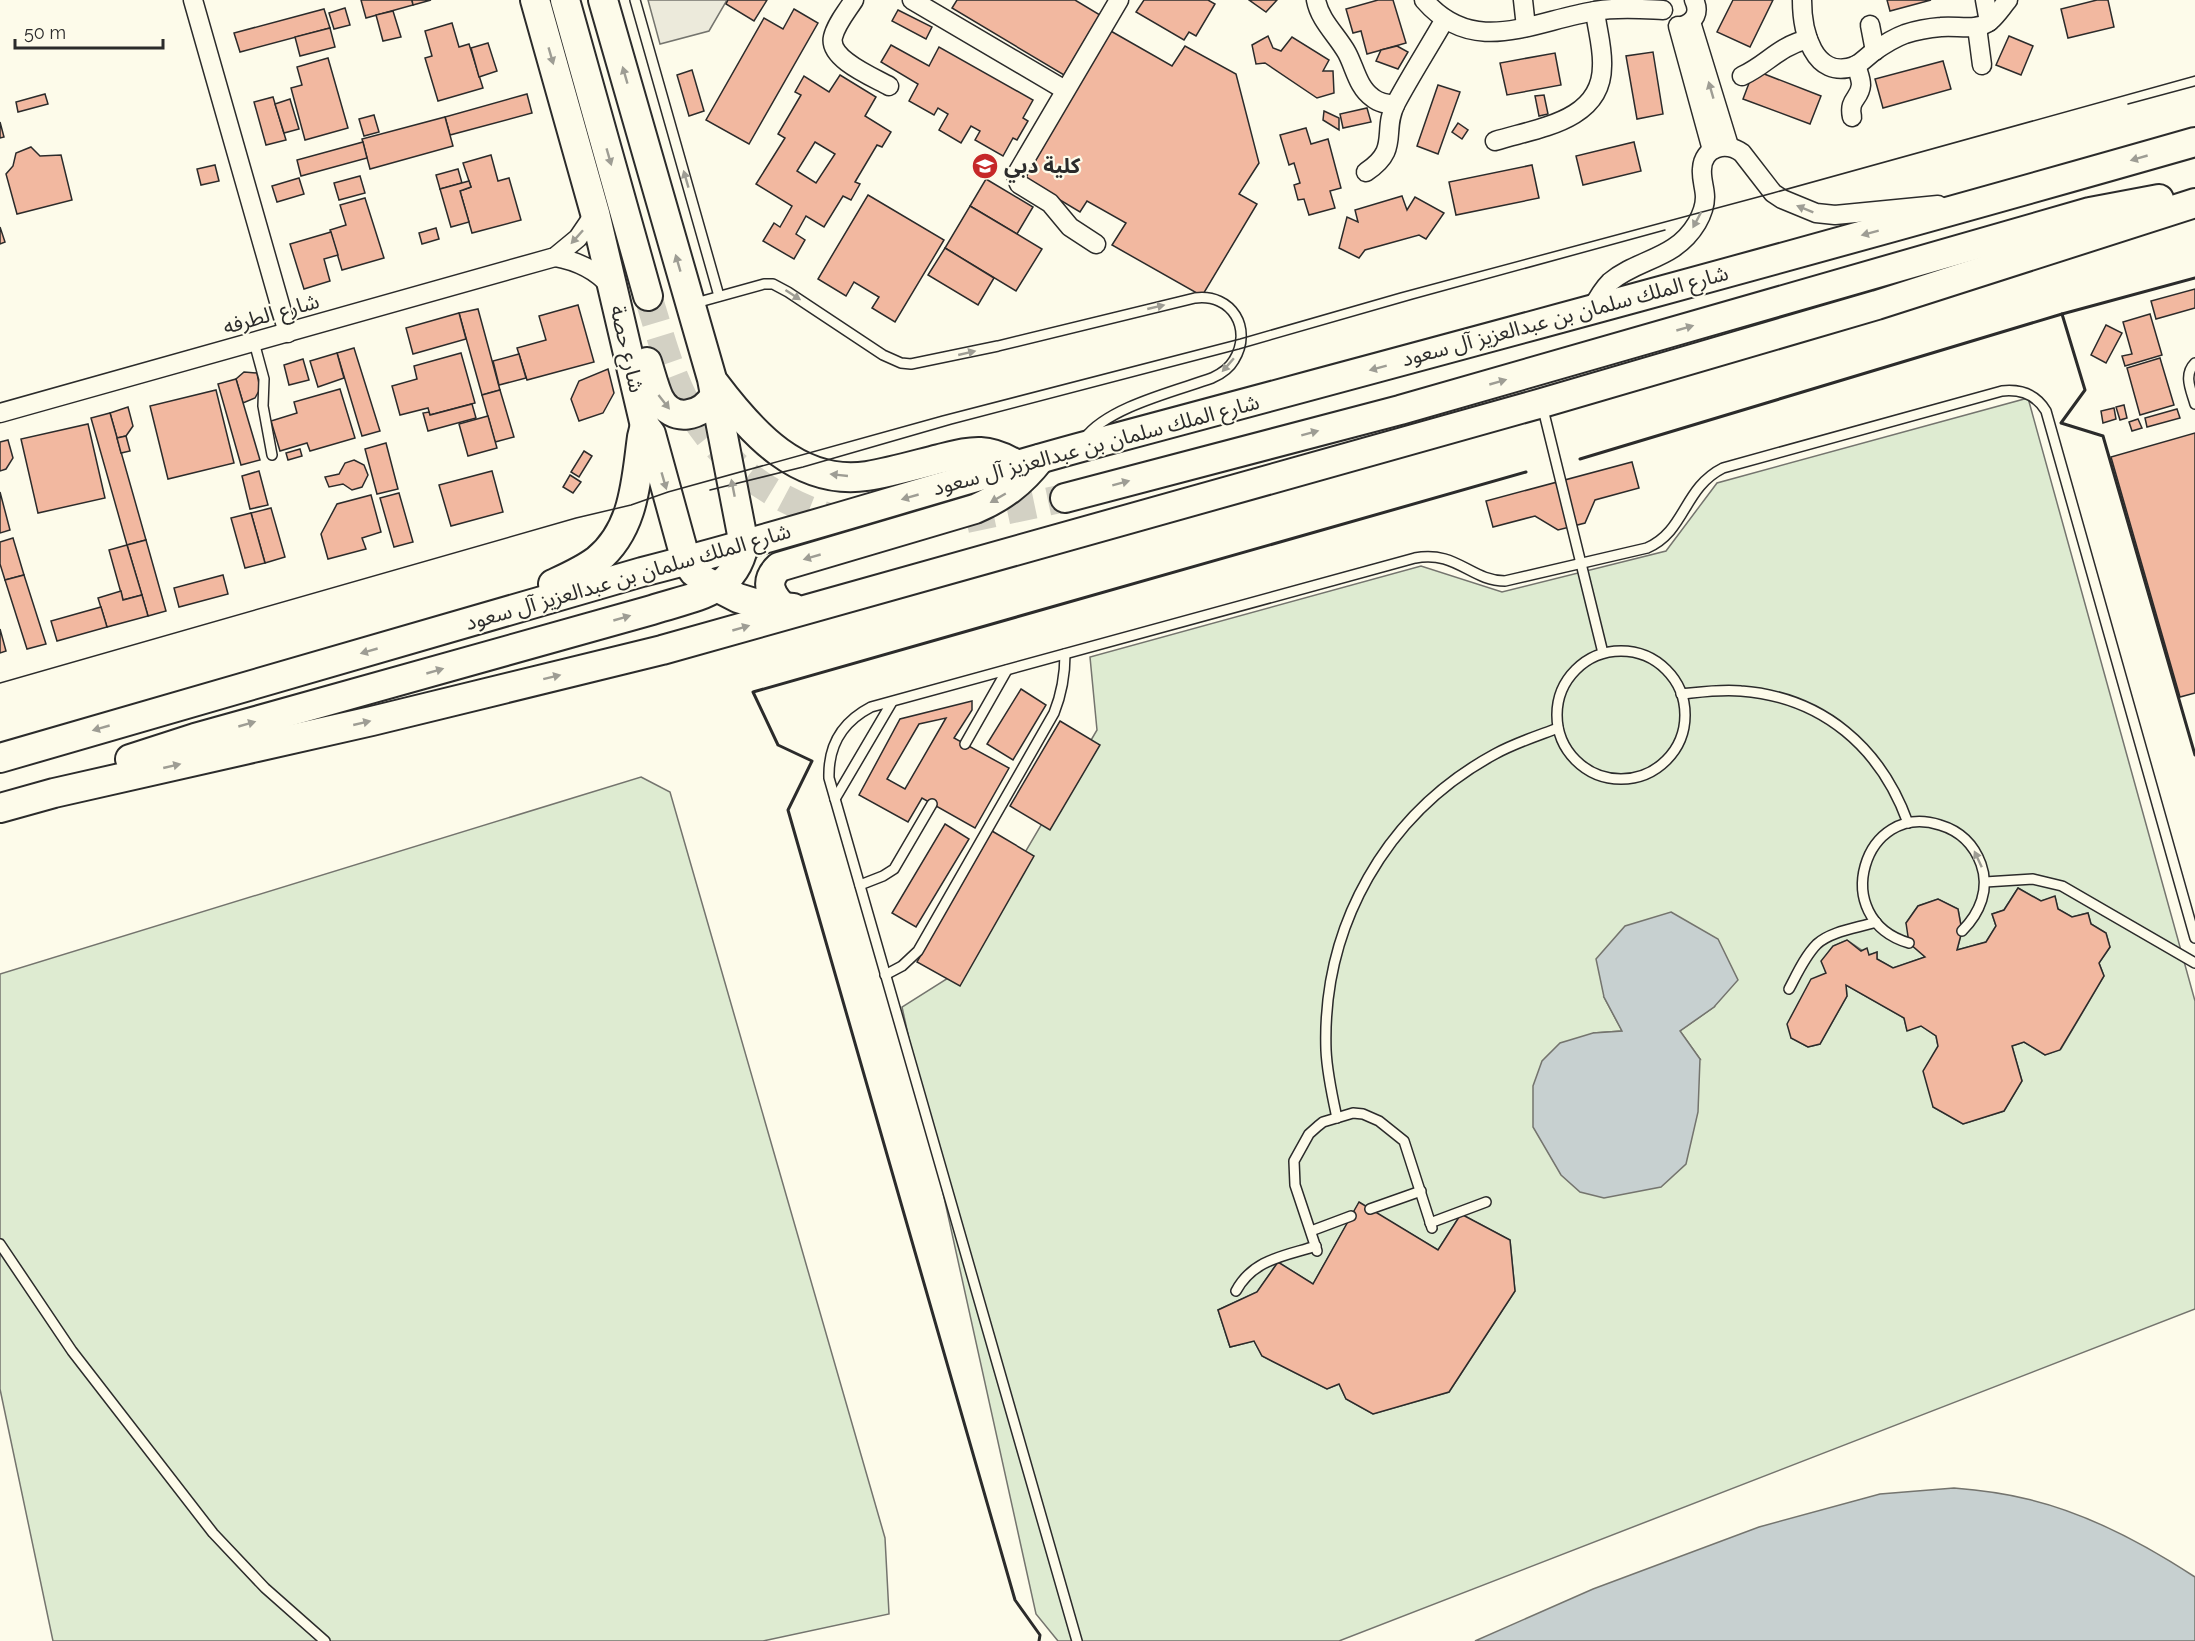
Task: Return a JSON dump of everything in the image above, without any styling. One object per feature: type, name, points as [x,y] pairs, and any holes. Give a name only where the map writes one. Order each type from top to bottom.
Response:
[{"type":"main road","name":"شارع حصة","points":[[535,0],[595,213],[645,426],[651,434],[686,561],[705,581],[738,598],[761,605],[798,608]]},
{"type":"main road","points":[[565,0],[648,296]]},
{"type":"main road","points":[[54,793],[100,771],[157,750],[652,610],[717,588],[727,581],[735,570],[744,545],[714,387],[603,0]]},
{"type":"main road","name":"شارع الملك سلمان بن عبدالعزيز آل سعود","points":[[0,758],[1029,462],[1967,207],[2195,142]]},
{"type":"main road","points":[[1065,498],[1400,410],[2090,212],[2134,202],[2195,195]]},
{"type":"main road","points":[[0,808],[54,793],[372,721],[596,666],[1542,403],[1877,304],[2195,203]]},
{"type":"main road","points":[[616,301],[638,338],[660,399],[666,407],[674,412],[693,414],[703,411],[710,404],[714,387]]},
{"type":"main road","points":[[714,387],[765,442],[789,460],[823,474],[845,477],[866,476],[984,451],[1029,462],[1012,489],[995,501],[975,509],[779,567],[774,572],[770,585],[774,598],[798,608]]},
{"type":"main road","points":[[486,617],[584,569],[610,547],[620,532],[632,505],[645,426]]},
{"type":"main road","points":[[642,572],[665,573],[671,576],[677,586],[673,598],[652,610]]},
{"type":"street","points":[[193,0],[288,333]]},
{"type":"street","points":[[854,0],[833,37],[836,52],[889,86]]},
{"type":"street","points":[[912,0],[1065,90]]},
{"type":"street","points":[[1096,244],[1070,227],[1056,208],[1019,184],[1016,179],[1018,170],[1119,0]]},
{"type":"street","points":[[1317,0],[1324,20],[1345,49],[1364,90],[1383,103],[1395,105]]},
{"type":"street","points":[[1424,0],[1445,19],[1485,33],[1499,33],[1595,11],[1640,9],[1665,5],[1666,17],[1671,23],[1684,24]]},
{"type":"street","points":[[1523,0],[1526,27]]},
{"type":"street","points":[[1802,0],[1808,39],[1814,54],[1826,64],[1841,68],[1856,66],[1896,38],[1924,29],[1983,25],[2008,0]]},
{"type":"street","points":[[1982,65],[1985,0]]},
{"type":"street","points":[[1684,24],[1697,9],[1696,1]]},
{"type":"street","points":[[1495,141],[1563,120],[1588,105],[1601,79],[1602,65],[1595,11]]},
{"type":"street","points":[[1366,172],[1384,155],[1389,144],[1390,122],[1395,105],[1445,19]]},
{"type":"street","points":[[1684,24],[1720,148]]},
{"type":"street","points":[[1870,25],[1875,51]]},
{"type":"street","points":[[1742,76],[1753,71],[1783,48],[1808,39]]},
{"type":"street","points":[[1852,117],[1850,108],[1860,88],[1856,66]]},
{"type":"street","points":[[1592,309],[1599,294],[1611,282],[1675,248],[1688,236],[1702,212],[1705,200],[1702,167],[1704,160],[1720,148],[1742,153],[1773,193],[1816,213],[1835,215],[1928,204],[1967,207]]},
{"type":"street","name":"شارع الطرفه","points":[[0,413],[555,257],[578,238],[595,213]]},
{"type":"street","points":[[555,257],[581,264],[604,278],[616,301]]},
{"type":"lane","points":[[635,0],[719,296]]},
{"type":"lane","points":[[690,305],[764,284],[773,284],[883,355],[901,363],[911,364],[998,346],[1195,298],[1206,296],[1217,298],[1227,304],[1239,321],[1240,339],[1239,349],[1233,362],[1224,372],[1112,415],[1092,429],[1077,449]]},
{"type":"lane","points":[[254,342],[264,379],[262,399],[272,455]]},
{"type":"lane","points":[[2195,363],[2188,373],[2188,381],[2195,404]]},
{"type":"lane","points":[[1077,1641],[829,778],[828,765],[834,741],[850,720],[860,713],[871,707],[1425,556],[1444,557],[1489,579],[1498,581],[1656,544],[1671,531],[1699,486],[1713,473],[1723,468],[2002,391],[2020,390],[2042,404],[2046,411],[2195,938]]},
{"type":"lane","points":[[1542,403],[1603,653]]},
{"type":"lane","points":[[1631,652],[1656,662],[1676,682],[1682,694],[1685,720],[1677,745],[1661,765],[1637,776],[1612,778],[1588,769],[1569,752],[1558,728],[1558,701],[1563,688],[1579,666],[1603,653],[1631,652]]},
{"type":"lane","points":[[885,975],[902,966],[918,951],[1049,722],[1061,694],[1065,674],[1065,654]]},
{"type":"lane","points":[[965,744],[1007,670]]},
{"type":"lane","points":[[1682,694],[1724,691],[1764,694],[1795,703],[1829,720],[1848,733],[1878,765],[1890,783],[1908,823]]},
{"type":"lane","points":[[835,799],[892,702]]},
{"type":"lane","points":[[1337,1118],[1326,1052],[1329,986],[1346,922],[1359,892],[1395,836],[1442,789],[1497,753],[1558,728]]},
{"type":"lane","points":[[860,885],[894,869],[932,804]]},
{"type":"lane","points":[[1910,943],[1886,932],[1876,922],[1863,898],[1863,871],[1867,858],[1883,836],[1908,823],[1935,823],[1961,834],[1978,855],[1983,868],[1984,896],[1972,921],[1962,931]]},
{"type":"lane","points":[[1985,882],[2033,879],[2062,886],[2195,963]]},
{"type":"lane","points":[[1790,989],[1806,959],[1818,943],[1833,935],[1876,922]]},
{"type":"lane","points":[[1236,1291],[1246,1276],[1260,1264],[1317,1248],[1295,1185],[1294,1161],[1313,1130],[1323,1122],[1353,1113],[1363,1114],[1379,1121],[1396,1133],[1406,1146],[1431,1225],[1486,1202]]},
{"type":"lane","points":[[1370,1209],[1421,1191]]},
{"type":"lane","points":[[1311,1230],[1351,1216]]},
{"type":"lane","points":[[0,1244],[72,1351],[213,1533],[264,1588],[325,1641]]},
{"type":"green space","points":[[2028,398],[2195,1001],[2195,1309],[1339,1641],[1058,1641],[1036,1614],[902,1007],[953,975],[1097,730],[1090,657],[1421,566],[1502,592],[1666,551],[1717,483]],"holes":[[[2018,888],[2041,901],[2055,897],[2058,909],[2072,917],[2088,913],[2091,924],[2106,933],[2110,947],[2099,963],[2104,976],[2061,1049],[2045,1055],[2024,1042],[2012,1046],[2022,1081],[2004,1111],[1963,1124],[1933,1107],[1938,1046],[1936,1036],[1921,1026],[1907,1030],[1904,1018],[1846,985],[1847,996],[1820,1044],[1808,1047],[1791,1038],[1826,973],[1822,961],[1833,946],[1847,940],[1869,955],[1877,952],[1877,959],[1893,968],[1925,957],[1906,923],[1918,906],[1938,899],[1958,909],[1962,931],[1957,950],[1986,942],[1996,926],[1992,914],[2004,910]],[[1604,997],[1714,1007],[1680,1031],[1700,1059],[1593,1033],[1622,1031]],[[1359,1203],[1438,1250],[1461,1214],[1510,1240],[1515,1291],[1449,1392],[1373,1414],[1346,1399],[1339,1384],[1327,1389],[1262,1356],[1254,1341],[1230,1347],[1218,1310],[1257,1292],[1278,1262],[1313,1284]]]},
{"type":"green space","points":[[641,777],[670,792],[885,1538],[889,1614],[763,1641],[53,1641],[0,1389],[0,974]]},
{"type":"shaded area","points":[[648,0],[727,0],[709,31],[660,44]]},
{"type":"shaded area","points":[[1671,912],[1718,939],[1738,980],[1714,1007],[1680,1031],[1700,1059],[1698,1112],[1686,1164],[1661,1187],[1604,1198],[1580,1192],[1561,1175],[1533,1127],[1533,1086],[1542,1061],[1560,1043],[1593,1033],[1622,1031],[1604,997],[1596,959],[1625,926]]},
{"type":"shaded area","points":[[1954,1488],[2018,1497],[2070,1512],[2114,1531],[2195,1577],[2195,1641],[1475,1641],[1593,1589],[1759,1527],[1880,1494]]},
{"type":"building","points":[[361,0],[412,0],[413,5],[366,18]]},
{"type":"building","points":[[412,0],[431,0],[413,5]]},
{"type":"building","points":[[728,0],[767,0],[754,21],[726,4]]},
{"type":"building","points":[[957,0],[1075,0],[1100,15],[1064,75],[952,8]]},
{"type":"building","points":[[1144,0],[1208,0],[1215,4],[1196,36],[1189,32],[1184,40],[1136,12]]},
{"type":"building","points":[[1249,0],[1277,0],[1266,12]]},
{"type":"building","points":[[1378,0],[1393,0],[1406,43],[1367,54],[1361,31],[1353,33],[1346,9]]},
{"type":"building","points":[[1733,0],[1773,0],[1750,47],[1717,32]]},
{"type":"building","points":[[1887,0],[1931,0],[1890,11]]},
{"type":"building","points":[[2097,0],[2108,0],[2114,27],[2068,38],[2061,9]]},
{"type":"building","points":[[345,8],[350,25],[334,29],[329,13]]},
{"type":"building","points":[[324,9],[330,28],[240,52],[234,33]]},
{"type":"building","points":[[794,9],[818,23],[749,144],[706,120],[764,18],[783,29]]},
{"type":"building","points":[[898,10],[932,27],[926,39],[892,21]]},
{"type":"building","points":[[393,11],[401,37],[383,41],[376,15]]},
{"type":"building","points":[[452,23],[459,47],[469,44],[483,88],[438,101],[425,58],[432,56],[425,31]]},
{"type":"building","points":[[330,28],[335,47],[300,56],[295,37]]},
{"type":"building","points":[[1109,30],[1172,66],[1185,46],[1236,74],[1259,163],[1239,194],[1257,204],[1202,296],[1112,245],[1126,223],[1087,201],[1080,212],[1025,179]]},
{"type":"building","points":[[1268,36],[1273,48],[1281,51],[1292,37],[1329,60],[1323,71],[1333,71],[1334,93],[1317,98],[1265,63],[1256,64],[1252,45]]},
{"type":"building","points":[[2009,36],[2033,46],[2021,75],[1996,65]]},
{"type":"building","points":[[488,43],[497,71],[479,77],[471,48]]},
{"type":"building","points":[[891,45],[929,66],[939,47],[1033,100],[1023,118],[1028,121],[1017,140],[1013,138],[1003,156],[975,140],[980,131],[971,126],[961,143],[939,130],[948,114],[938,108],[934,115],[909,101],[918,84],[881,62]]},
{"type":"building","points":[[1397,46],[1408,52],[1398,69],[1376,61],[1381,50]]},
{"type":"building","points":[[1653,52],[1663,114],[1637,119],[1626,56]]},
{"type":"building","points":[[1555,53],[1561,85],[1507,95],[1500,63]]},
{"type":"building","points":[[328,58],[348,128],[305,140],[291,88],[302,85],[297,67]]},
{"type":"building","points":[[1943,61],[1951,89],[1883,108],[1875,79]]},
{"type":"building","points":[[692,70],[704,111],[689,116],[677,75]]},
{"type":"building","points":[[1754,70],[1821,96],[1810,124],[1743,99]]},
{"type":"building","points":[[840,75],[876,97],[865,116],[891,132],[882,147],[877,145],[855,182],[860,184],[851,200],[843,196],[824,227],[806,216],[796,234],[805,240],[794,259],[763,241],[774,223],[780,227],[792,206],[756,184],[785,138],[778,134],[801,95],[795,92],[804,76],[829,92]],"holes":[[[815,142],[835,154],[816,183],[797,171]]]},
{"type":"building","points":[[1438,85],[1460,92],[1438,154],[1417,146]]},
{"type":"building","points":[[45,94],[48,104],[18,112],[16,102]]},
{"type":"building","points":[[527,94],[532,113],[450,135],[445,117]]},
{"type":"building","points":[[1544,95],[1548,114],[1539,116],[1535,96]]},
{"type":"building","points":[[273,97],[286,140],[266,145],[254,102]]},
{"type":"building","points":[[290,99],[299,129],[284,133],[275,104]]},
{"type":"building","points":[[1367,108],[1371,122],[1343,128],[1340,114]]},
{"type":"building","points":[[1324,111],[1339,118],[1339,130],[1323,120]]},
{"type":"building","points":[[374,115],[379,132],[364,136],[359,119]]},
{"type":"building","points":[[445,117],[453,146],[370,169],[362,139]]},
{"type":"building","points":[[0,122],[4,137],[0,138]]},
{"type":"building","points":[[1458,123],[1468,130],[1462,139],[1452,132]]},
{"type":"building","points":[[1306,128],[1311,144],[1328,139],[1341,188],[1330,191],[1335,208],[1309,215],[1304,199],[1298,200],[1294,185],[1300,183],[1294,163],[1289,165],[1280,135]]},
{"type":"building","points":[[363,142],[367,158],[301,176],[297,160]]},
{"type":"building","points":[[1634,142],[1641,171],[1583,185],[1576,156]]},
{"type":"building","points":[[31,147],[40,156],[61,155],[72,200],[17,214],[6,174],[13,166],[16,153]]},
{"type":"building","points":[[491,155],[498,181],[509,178],[521,220],[472,233],[460,191],[471,187],[463,163]]},
{"type":"building","points":[[215,165],[219,181],[201,185],[197,169]]},
{"type":"building","points":[[1532,165],[1539,198],[1456,215],[1449,182]]},
{"type":"building","points":[[458,169],[462,183],[440,189],[436,175]]},
{"type":"building","points":[[360,176],[365,193],[339,200],[334,183]]},
{"type":"building","points":[[299,178],[304,194],[277,202],[272,186]]},
{"type":"building","points":[[986,179],[1033,207],[1017,234],[970,206]]},
{"type":"building","points":[[469,181],[471,187],[460,191],[469,222],[451,227],[440,189]]},
{"type":"building","points":[[868,195],[944,240],[895,322],[872,308],[879,297],[854,282],[846,296],[818,279]]},
{"type":"building","points":[[1402,196],[1407,210],[1415,197],[1444,213],[1426,239],[1419,235],[1365,250],[1359,258],[1339,248],[1347,217],[1358,222],[1355,210]]},
{"type":"building","points":[[365,198],[384,258],[342,270],[330,230],[346,225],[340,205]]},
{"type":"building","points":[[970,206],[1042,249],[1016,291],[945,248]]},
{"type":"building","points":[[0,227],[5,242],[0,244]]},
{"type":"building","points":[[436,228],[439,239],[422,244],[419,233]]},
{"type":"building","points":[[331,232],[338,255],[324,259],[330,281],[304,289],[290,244]]},
{"type":"building","points":[[945,248],[994,278],[978,305],[928,275]]},
{"type":"building","points":[[2195,289],[2195,308],[2156,319],[2151,301]]},
{"type":"building","points":[[578,305],[594,362],[527,380],[517,348],[546,340],[539,316]]},
{"type":"building","points":[[478,309],[500,390],[482,395],[459,313]]},
{"type":"building","points":[[459,313],[466,339],[413,354],[406,328]]},
{"type":"building","points":[[2150,314],[2162,355],[2125,366],[2122,356],[2132,354],[2123,322]]},
{"type":"building","points":[[2106,325],[2122,333],[2106,363],[2091,355]]},
{"type":"building","points":[[354,348],[380,431],[362,436],[337,353]]},
{"type":"building","points":[[337,353],[344,378],[318,387],[310,361]]},
{"type":"building","points":[[461,353],[475,403],[430,415],[428,408],[400,415],[392,386],[417,379],[414,366]]},
{"type":"building","points":[[519,354],[526,378],[499,385],[493,361]]},
{"type":"building","points":[[2160,358],[2174,405],[2140,415],[2127,368]]},
{"type":"building","points":[[303,359],[309,380],[289,385],[284,365]]},
{"type":"building","points":[[608,369],[614,393],[603,413],[579,421],[571,399],[579,381]]},
{"type":"building","points":[[244,372],[257,373],[260,389],[255,398],[243,403],[236,379]]},
{"type":"building","points":[[236,379],[260,460],[241,465],[218,384]]},
{"type":"building","points":[[340,389],[355,438],[310,451],[307,443],[280,451],[271,421],[297,413],[294,402]]},
{"type":"building","points":[[216,390],[234,463],[168,479],[150,406]]},
{"type":"building","points":[[500,390],[514,437],[495,442],[482,395]]},
{"type":"building","points":[[472,404],[476,418],[428,431],[423,413],[429,412],[430,415]]},
{"type":"building","points":[[2124,405],[2127,418],[2120,420],[2116,407]]},
{"type":"building","points":[[128,407],[133,426],[126,436],[117,438],[110,413]]},
{"type":"building","points":[[2114,408],[2116,419],[2103,423],[2101,411]]},
{"type":"building","points":[[2177,409],[2180,418],[2147,427],[2145,418]]},
{"type":"building","points":[[110,413],[146,540],[127,545],[91,418]]},
{"type":"building","points":[[488,416],[497,448],[468,456],[459,424]]},
{"type":"building","points":[[2138,419],[2142,428],[2132,431],[2129,422]]},
{"type":"building","points":[[88,424],[105,498],[38,513],[21,439]]},
{"type":"building","points":[[2195,433],[2195,693],[2180,697],[2111,457]]},
{"type":"building","points":[[126,436],[130,451],[121,453],[117,438]]},
{"type":"building","points":[[8,440],[13,458],[6,469],[0,471],[0,442]]},
{"type":"building","points":[[386,443],[398,489],[377,494],[365,449]]},
{"type":"building","points":[[300,449],[302,456],[288,460],[286,453]]},
{"type":"building","points":[[584,451],[592,456],[579,477],[571,472]]},
{"type":"building","points":[[354,460],[364,465],[368,475],[362,487],[352,490],[343,484],[329,487],[325,477],[339,474],[345,463]]},
{"type":"building","points":[[1632,462],[1639,488],[1595,500],[1585,523],[1558,530],[1535,516],[1493,527],[1486,501]]},
{"type":"building","points":[[259,471],[268,505],[250,509],[242,476]]},
{"type":"building","points":[[492,471],[503,512],[451,526],[439,485]]},
{"type":"building","points":[[570,475],[581,482],[573,493],[563,487]]},
{"type":"building","points":[[0,492],[10,530],[0,533]]},
{"type":"building","points":[[399,493],[413,542],[394,547],[380,498]]},
{"type":"building","points":[[371,495],[381,532],[362,538],[366,549],[328,559],[321,534],[337,504]]},
{"type":"building","points":[[271,508],[285,557],[265,563],[251,513]]},
{"type":"building","points":[[251,513],[265,563],[245,568],[231,518]]},
{"type":"building","points":[[13,538],[24,575],[5,580],[0,564],[0,542]]},
{"type":"building","points":[[146,540],[166,611],[148,616],[127,545]]},
{"type":"building","points":[[127,545],[142,595],[123,600],[109,550]]},
{"type":"building","points":[[24,575],[46,644],[27,649],[5,580]]},
{"type":"building","points":[[223,575],[228,594],[179,607],[174,588]]},
{"type":"building","points":[[121,591],[123,600],[142,595],[148,616],[107,627],[98,598]]},
{"type":"building","points":[[101,607],[107,627],[57,641],[51,621]]},
{"type":"building","points":[[0,629],[6,651],[0,653]]},
{"type":"building","points":[[1021,689],[1046,705],[1013,760],[987,744]]},
{"type":"building","points":[[972,701],[972,710],[954,738],[1009,768],[975,828],[922,798],[908,822],[859,795],[900,719]],"holes":[[[946,718],[905,789],[887,779],[919,724]]]},
{"type":"building","points":[[1060,721],[1100,745],[1050,830],[1010,806]]},
{"type":"building","points":[[945,824],[969,839],[916,927],[892,913]]},
{"type":"building","points":[[992,831],[1034,856],[960,986],[917,962]]},
{"type":"building","points":[[2018,888],[2041,901],[2055,896],[2058,909],[2072,917],[2088,913],[2091,924],[2106,933],[2110,947],[2099,963],[2104,976],[2060,1050],[2045,1055],[2024,1042],[2012,1046],[2022,1081],[2004,1111],[1963,1124],[1933,1107],[1923,1071],[1938,1046],[1936,1036],[1921,1026],[1907,1031],[1904,1018],[1846,985],[1847,996],[1820,1044],[1808,1047],[1791,1038],[1787,1024],[1811,979],[1826,973],[1821,961],[1833,946],[1847,940],[1861,951],[1867,948],[1869,955],[1877,952],[1877,959],[1893,968],[1925,957],[1909,943],[1906,923],[1918,906],[1938,899],[1958,909],[1962,931],[1957,950],[1986,942],[1996,926],[1992,914],[2004,910]]},
{"type":"building","points":[[1359,1202],[1438,1250],[1461,1214],[1510,1240],[1515,1291],[1449,1392],[1373,1414],[1346,1399],[1339,1384],[1327,1389],[1262,1356],[1254,1341],[1230,1347],[1218,1310],[1257,1292],[1278,1262],[1313,1284]]},
{"type":"tunnel","points":[[648,296],[678,387],[702,428],[724,454],[749,476],[807,509],[839,520],[872,526],[906,527]]},
{"type":"tunnel","points":[[966,519],[1065,498]]},
{"type":"tram line","points":[[0,683],[942,416],[1240,339],[1400,293],[2195,76]]},
{"type":"tram line","points":[[2128,104],[2195,86]]},
{"type":"tram line","points":[[710,490],[1239,349],[1665,230]]},
{"type":"wall","points":[[2062,314],[2195,278]]},
{"type":"wall","points":[[1580,459],[2062,314],[2085,390],[2061,423],[2103,436],[2195,755]]},
{"type":"wall","points":[[1039,1641],[1040,1635],[1015,1600],[788,810],[812,761],[778,745],[753,692],[1526,472]]},
{"type":"place","name":"كلية دبي","points":[[985,166]]}]
